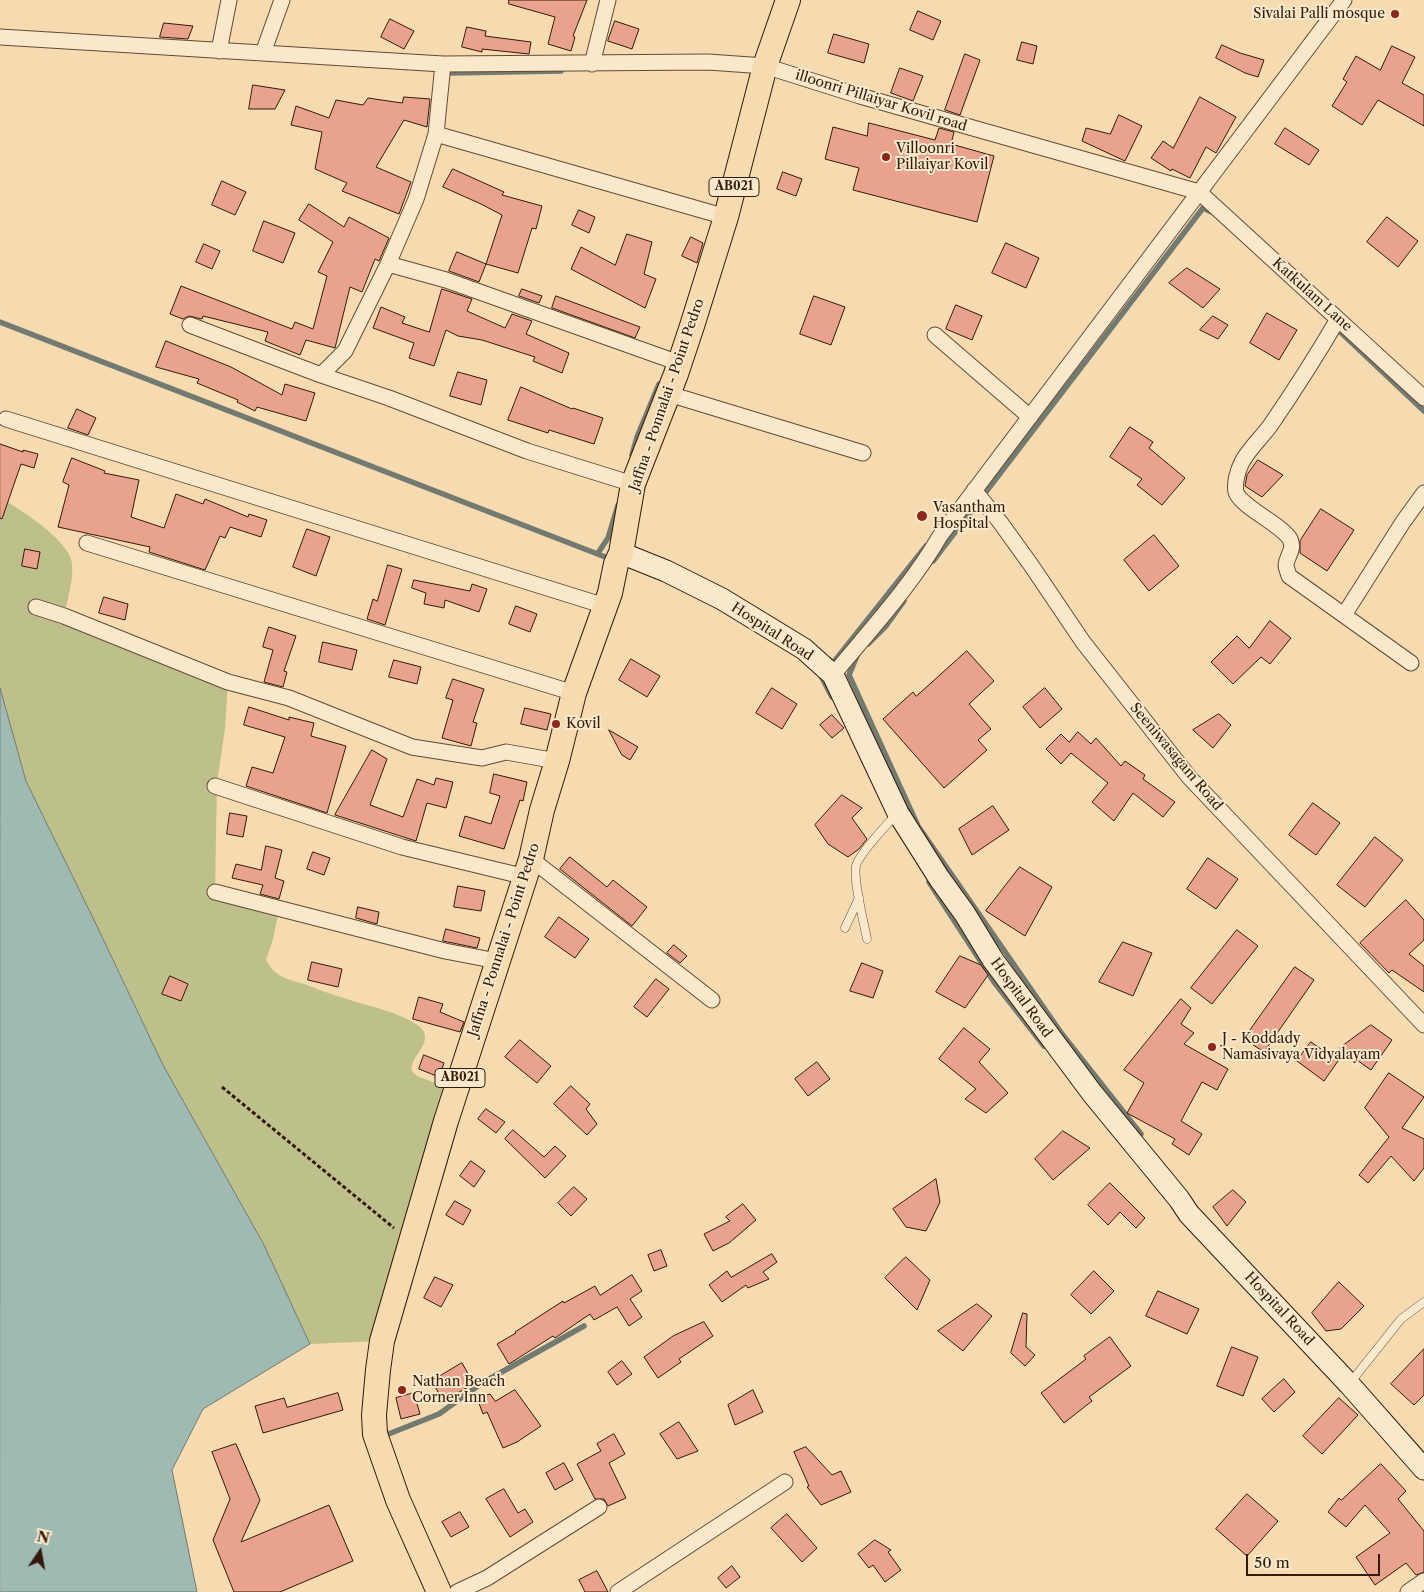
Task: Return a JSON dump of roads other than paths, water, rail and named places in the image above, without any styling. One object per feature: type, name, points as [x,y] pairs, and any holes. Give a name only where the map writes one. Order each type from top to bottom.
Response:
[{"type":"main road","name":"Jaffna - Ponnalai - Point Pedro","points":[[439,1592],[398,1500],[375,1434],[376,1388],[382,1341],[446,1121],[528,868],[574,693],[605,606],[616,564],[621,553],[633,484],[674,380],[726,217],[765,66],[788,0]]},
{"type":"street","points":[[219,51],[229,0]]},
{"type":"street","points":[[263,53],[282,0]]},
{"type":"street","points":[[592,64],[608,0]]},
{"type":"street","points":[[833,674],[907,585],[974,490],[1199,192],[1339,1]]},
{"type":"street","name":"illoonri Pillaiyar Kovil road","points":[[0,38],[443,64],[708,62],[765,66],[860,96],[1199,192]]},
{"type":"street","points":[[320,374],[345,351],[388,264],[416,199],[436,134],[443,64]]},
{"type":"street","points":[[436,134],[726,217]]},
{"type":"street","name":"Katkulam Lane","points":[[1199,192],[1424,398]]},
{"type":"street","points":[[388,264],[446,280],[674,380],[863,453]]},
{"type":"street","points":[[1338,319],[1269,426],[1241,464],[1236,479],[1236,491],[1239,499],[1260,513],[1289,538],[1292,546],[1286,566],[1289,576],[1411,664]]},
{"type":"street","points":[[190,325],[527,451],[633,484]]},
{"type":"street","points":[[935,335],[1030,417]]},
{"type":"street","points":[[6,419],[605,606]]},
{"type":"street","name":"Seeniwasagam Road","points":[[974,490],[1031,565],[1083,642],[1189,777],[1424,1025]]},
{"type":"street","points":[[1344,615],[1403,522],[1424,493]]},
{"type":"street","points":[[86,542],[574,693]]},
{"type":"street","name":"Hospital Road","points":[[621,553],[666,571],[722,599],[804,649],[833,674],[898,814],[939,878],[965,914],[993,960],[1092,1093],[1179,1199],[1189,1214],[1349,1384],[1424,1469]]},
{"type":"street","points":[[36,607],[64,616],[228,682],[289,698],[412,747],[482,758],[506,752],[557,761]]},
{"type":"street","points":[[215,786],[402,848],[528,868],[712,1000]]},
{"type":"street","points":[[215,892],[436,949],[497,961]]},
{"type":"street","points":[[618,1592],[785,1482]]},
{"type":"street","points":[[457,1592],[487,1578],[599,1507]]},
{"type":"street","points":[[1408,1592],[1424,1580]]},
{"type":"lane","points":[[867,939],[859,898],[856,866],[860,856],[898,814]]},
{"type":"lane","points":[[845,928],[859,898]]},
{"type":"lane","points":[[1349,1384],[1402,1319],[1424,1302]]},
{"type":"water","points":[[0,688],[26,781],[163,1065],[263,1243],[310,1344],[203,1409],[172,1470],[197,1592],[0,1592]]},
{"type":"waterway","points":[[449,73],[561,71]]},
{"type":"waterway","points":[[933,561],[1203,208],[1214,213]]},
{"type":"waterway","points":[[0,322],[613,560]]},
{"type":"waterway","points":[[1334,326],[1424,411]]},
{"type":"waterway","points":[[632,455],[637,437],[659,384]]},
{"type":"waterway","points":[[598,553],[608,538],[618,505]]},
{"type":"waterway","points":[[828,659],[833,663],[926,546]]},
{"type":"waterway","points":[[868,644],[886,626],[904,601]]},
{"type":"waterway","points":[[857,656],[849,675],[918,826],[1062,1034],[1141,1134]]},
{"type":"waterway","points":[[820,674],[832,697]]},
{"type":"waterway","points":[[929,882],[994,982],[1044,1046]]},
{"type":"waterway","points":[[381,1437],[439,1414],[482,1383],[584,1326]]},
{"type":"place","name":"Sivalai Palli mosque","points":[[1395,14]]},
{"type":"place","name":"Villoonri Pillaiyar Kovil","points":[[886,157]]},
{"type":"place","name":"Vasantham Hospital","points":[[922,516]]},
{"type":"place","name":"Kovil","points":[[556,724]]},
{"type":"place","name":"J - Koddady Namasivaya Vidyalayam","points":[[1212,1047]]},
{"type":"place","name":"Nathan Beach Corner Inn","points":[[402,1390]]}]
